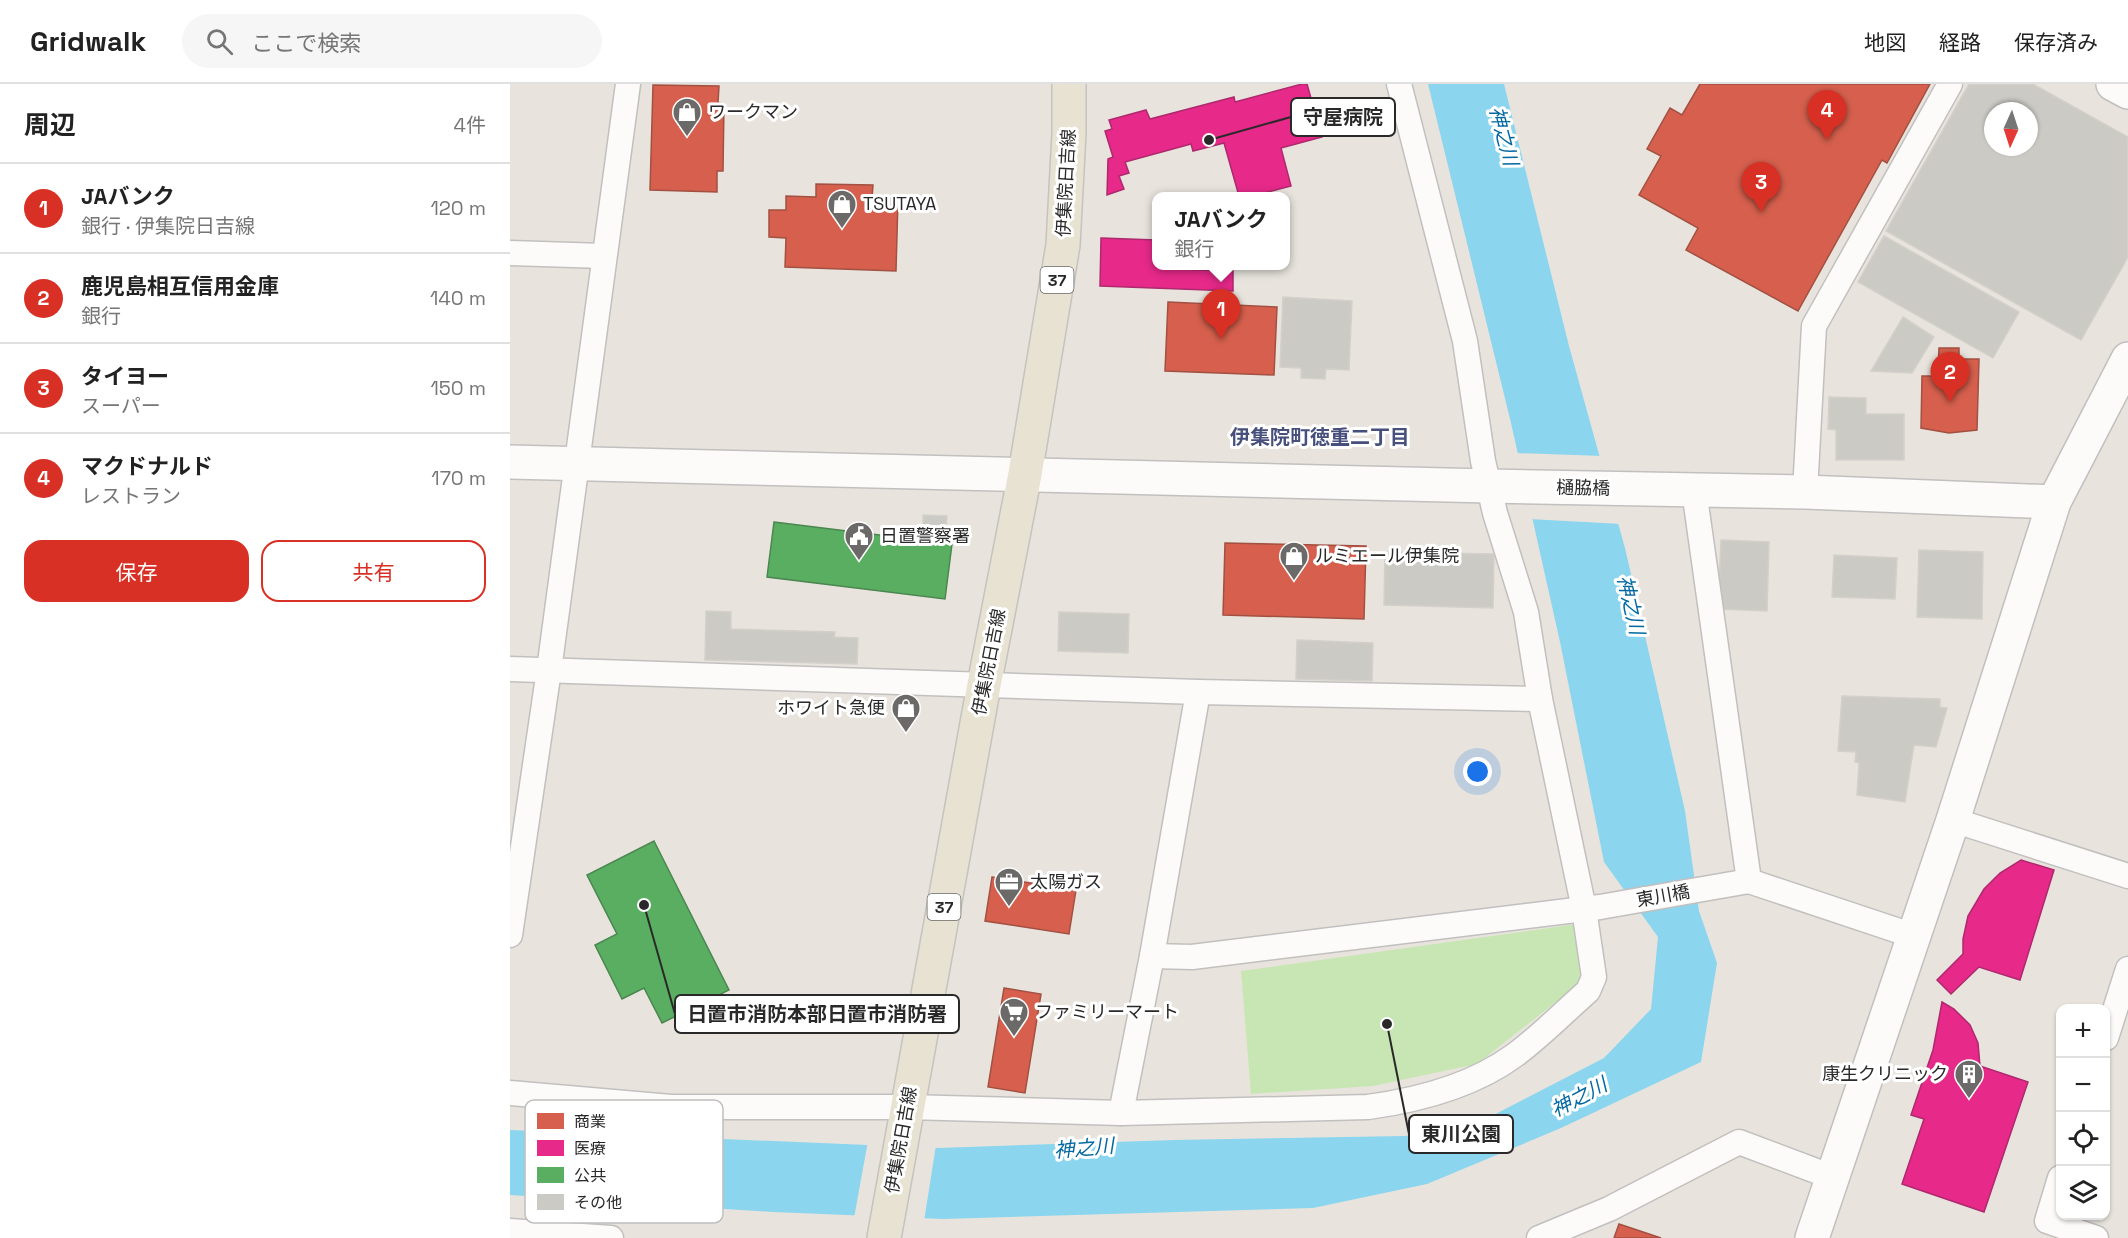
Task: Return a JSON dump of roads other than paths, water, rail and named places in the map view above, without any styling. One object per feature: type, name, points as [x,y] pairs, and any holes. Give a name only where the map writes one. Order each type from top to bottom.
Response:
[{"type":"main road","name":"伊集院日吉線","points":[[884,1238],[984,685],[1025,474],[1063,245],[1069,133],[1069,84]]},
{"type":"street","points":[[510,935],[515,869],[549,670],[628,84]]},
{"type":"street","points":[[723,1109],[905,1118],[1368,1107],[1408,1101],[1468,1081],[1515,1055],[1588,991],[1594,977],[1592,908],[1540,699],[1526,612],[1495,513],[1499,486],[1483,461],[1465,342],[1399,84]]},
{"type":"street","points":[[1805,492],[1814,326],[1950,84]]},
{"type":"street","points":[[2113,84],[2128,92]]},
{"type":"street","points":[[510,253],[604,256]]},
{"type":"street","points":[[1812,1238],[1953,820],[2054,502],[2128,359]]},
{"type":"street","name":"樋脇橋","points":[[510,462],[1805,492],[2054,502]]},
{"type":"street","points":[[1694,490],[1749,881],[1914,936]]},
{"type":"street","points":[[510,669],[1198,692],[1540,699]]},
{"type":"street","points":[[1121,1113],[1152,956],[1198,692]]},
{"type":"street","points":[[1953,820],[2128,876]]},
{"type":"street","name":"東川橋","points":[[1152,956],[1192,957],[1592,908],[1749,881]]},
{"type":"street","points":[[2110,1025],[2128,969]]},
{"type":"street","points":[[510,1093],[590,1100]]},
{"type":"street","points":[[1539,1238],[1609,1209],[1739,1142],[1832,1177]]},
{"type":"street","points":[[2056,1193],[2047,1221],[2096,1238]]},
{"type":"street","points":[[510,1231],[611,1238]]},
{"type":"water","name":"神之川","points":[[1428,84],[1504,84],[1569,346],[1625,548],[1685,811],[1699,911],[1717,963],[1701,1062],[1561,1128],[1427,1184],[1313,1208],[943,1219],[723,1209],[723,1139],[938,1148],[1174,1140],[1405,1136],[1482,1121],[1604,1058],[1651,1009],[1658,937],[1604,862],[1560,642],[1511,423]]},
{"type":"water","points":[[510,1130],[525,1131],[525,1196],[510,1195]]},
{"type":"place","name":"ワークマン","points":[[687,138]]},
{"type":"place","name":"守屋病院","points":[[1209,140]]},
{"type":"place","name":"マクドナルド","points":[[1827,140]]},
{"type":"place","name":"タイヨー","points":[[1761,212]]},
{"type":"place","name":"TSUTAYA","points":[[842,230]]},
{"type":"place","name":"JAバンク","points":[[1221,339]]},
{"type":"place","name":"鹿児島相互信用金庫","points":[[1950,402]]},
{"type":"place","name":"日置警察署","points":[[859,562]]},
{"type":"place","name":"ルミエール伊集院","points":[[1294,582]]},
{"type":"place","name":"ホワイト急便","points":[[906,734]]},
{"type":"place","name":"日置市消防本部日置市消防署","points":[[644,905]]},
{"type":"place","name":"太陽ガス","points":[[1009,908]]},
{"type":"place","name":"東川公園","points":[[1387,1024]]},
{"type":"place","name":"ファミリーマート","points":[[1014,1038]]},
{"type":"place","name":"康⽣クリニック","points":[[1969,1100]]},
{"type":"district","name":"伊集院町徳重二丁目","points":[[1320,437]]}]
